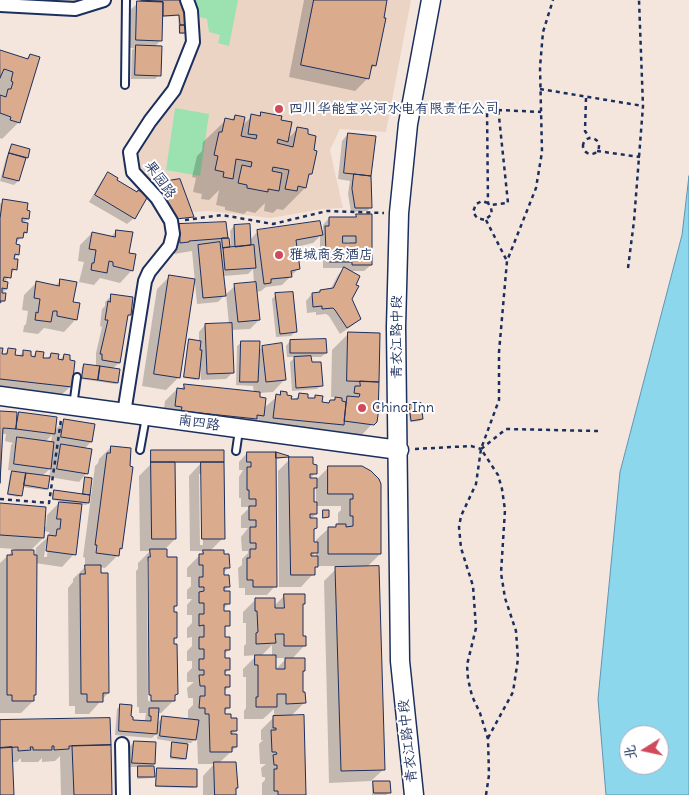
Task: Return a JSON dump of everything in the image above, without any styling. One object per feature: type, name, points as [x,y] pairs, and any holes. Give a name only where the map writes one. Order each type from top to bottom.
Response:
[{"type":"main road","name":"青衣江路中段","points":[[414,795],[400,661],[399,450],[396,327],[399,213],[408,124],[431,0]]},
{"type":"main road","name":"南四路","points":[[0,396],[399,450]]},
{"type":"street","points":[[0,5],[18,3],[75,9],[104,0]]},
{"type":"street","name":"果园路","points":[[124,413],[145,282],[150,272],[170,246],[173,234],[171,221],[157,198],[133,172],[130,152],[150,121],[174,90],[193,42],[187,0]]},
{"type":"street","points":[[122,744],[123,795]]},
{"type":"lane","points":[[124,85],[126,0]]},
{"type":"lane","points":[[68,406],[77,377]]},
{"type":"lane","points":[[140,450],[146,416]]},
{"type":"lane","points":[[236,451],[239,429]]},
{"type":"path","points":[[628,268],[640,157],[643,106],[639,0]]},
{"type":"path","points":[[486,795],[489,775],[488,739],[480,713],[472,696],[468,679],[467,665],[476,628],[472,586],[461,548],[459,527],[461,516],[476,484],[481,449],[499,400],[499,352],[507,261],[536,188],[542,152],[540,89],[543,32],[552,1]]},
{"type":"path","points":[[540,89],[643,106]]},
{"type":"path","points":[[586,98],[585,131],[589,138]]},
{"type":"path","points":[[485,220],[492,214],[489,204],[487,108],[498,107],[498,110],[541,112]]},
{"type":"path","points":[[498,110],[508,203],[489,204],[479,202],[474,209],[477,218],[485,220],[507,261]]},
{"type":"path","points":[[597,151],[598,142],[594,138],[589,138],[583,142],[584,150],[590,154],[597,151],[640,157]]},
{"type":"path","points":[[171,221],[222,215],[273,224],[327,211],[399,213]]},
{"type":"path","points":[[0,500],[49,503],[68,406]]},
{"type":"path","points":[[481,449],[506,429],[598,431]]},
{"type":"path","points":[[399,450],[471,446],[481,449],[498,475],[505,510],[501,573],[505,598],[516,631],[518,659],[513,692],[488,739]]},
{"type":"shaded area","name":"四川华能宝兴河水电有限责任公司","points":[[193,0],[411,0],[386,132],[340,129],[330,150],[343,208],[322,209],[271,218],[208,211],[192,212],[180,179],[153,183],[140,172],[134,155],[144,137],[177,100],[199,41]]},
{"type":"green space","points":[[193,0],[238,0],[229,46],[218,43],[220,35],[209,32],[207,19],[197,16]]},
{"type":"green space","points":[[175,108],[209,114],[200,176],[166,170]]},
{"type":"water","points":[[689,176],[689,795],[606,795],[598,699],[620,472],[682,235]]},
{"type":"building","points":[[141,0],[182,0],[188,25],[180,25],[179,15],[163,16],[163,2]]},
{"type":"building","points":[[314,0],[387,0],[384,18],[386,18],[376,66],[372,65],[369,79],[301,65]]},
{"type":"building","points":[[137,1],[163,2],[162,41],[136,40]]},
{"type":"building","points":[[180,25],[188,25],[188,33],[180,33]]},
{"type":"building","points":[[136,45],[162,46],[161,76],[135,75]]},
{"type":"building","points":[[0,50],[28,59],[30,54],[40,57],[20,123],[10,120],[11,117],[0,113],[0,95],[6,97],[8,89],[11,89],[13,72],[4,69],[0,78]]},
{"type":"building","points":[[261,112],[282,116],[281,120],[292,122],[288,142],[278,139],[277,143],[293,147],[297,127],[308,129],[308,134],[316,136],[314,150],[317,151],[312,174],[309,174],[306,188],[298,186],[297,191],[285,189],[289,170],[273,167],[272,171],[282,173],[279,191],[268,189],[268,192],[247,188],[247,185],[238,183],[242,165],[251,167],[252,162],[236,159],[233,179],[223,177],[224,172],[215,170],[218,156],[214,155],[219,132],[222,132],[225,118],[234,120],[235,115],[245,117],[241,136],[256,139],[257,135],[248,134],[251,114],[260,116]]},
{"type":"building","points":[[348,133],[376,136],[371,176],[344,173]]},
{"type":"building","points":[[12,144],[30,149],[28,158],[9,153]]},
{"type":"building","points":[[9,153],[26,158],[19,181],[3,177]]},
{"type":"building","points":[[108,172],[137,192],[138,190],[148,196],[135,219],[95,195]]},
{"type":"building","points":[[354,174],[371,176],[372,208],[355,208],[352,189]]},
{"type":"building","points":[[180,179],[194,217],[176,219],[164,199],[173,193],[168,181]]},
{"type":"building","points":[[3,199],[28,203],[27,210],[30,211],[29,219],[22,218],[22,222],[28,223],[27,233],[24,232],[23,238],[17,238],[16,244],[20,245],[19,255],[15,254],[14,259],[18,259],[17,270],[12,269],[11,278],[4,277],[3,281],[8,282],[7,289],[2,288],[2,293],[6,293],[5,301],[0,301],[0,219]]},
{"type":"building","points":[[356,214],[372,214],[372,265],[352,265],[352,262],[329,262],[329,254],[326,254],[325,226],[329,226],[329,217],[356,217]],"holes":[[[343,236],[356,236],[356,243],[343,243]]]},
{"type":"building","name":"雅城商务酒店","points":[[320,221],[323,235],[296,240],[300,269],[291,271],[292,277],[271,279],[271,283],[264,284],[257,230]]},
{"type":"building","points":[[226,222],[228,238],[180,243],[179,224]]},
{"type":"building","points":[[250,224],[251,245],[235,247],[234,225]]},
{"type":"building","points":[[116,230],[133,232],[129,253],[136,254],[133,271],[113,266],[113,262],[109,261],[107,273],[91,270],[96,250],[89,249],[92,232],[115,237]]},
{"type":"building","points":[[222,238],[229,238],[230,247],[223,248]]},
{"type":"building","points":[[220,242],[226,296],[203,298],[198,245]]},
{"type":"building","points":[[254,245],[256,268],[225,270],[223,248]]},
{"type":"building","points":[[344,267],[360,276],[356,285],[359,286],[352,299],[361,319],[347,328],[333,308],[322,309],[322,306],[313,307],[312,293],[333,288]]},
{"type":"building","points":[[169,275],[195,279],[180,378],[154,374]]},
{"type":"building","points":[[60,279],[77,282],[73,302],[80,303],[77,320],[57,316],[57,311],[53,311],[51,322],[35,320],[40,299],[34,298],[36,281],[59,286]]},
{"type":"building","points":[[256,282],[260,320],[238,322],[234,284]]},
{"type":"building","points":[[293,292],[297,332],[280,334],[275,293]]},
{"type":"building","points":[[111,294],[133,297],[131,315],[128,315],[120,363],[102,360],[102,354],[100,354],[108,320],[105,320]]},
{"type":"building","points":[[232,323],[234,373],[207,374],[205,324]]},
{"type":"building","points":[[348,332],[380,333],[379,382],[347,381]]},
{"type":"building","points":[[189,339],[201,341],[199,379],[184,377]]},
{"type":"building","points":[[326,339],[327,353],[290,353],[290,340]]},
{"type":"building","points":[[241,341],[260,341],[258,382],[240,382]]},
{"type":"building","points":[[282,343],[286,380],[266,382],[262,346]]},
{"type":"building","points":[[0,348],[3,348],[2,354],[7,354],[8,348],[16,349],[15,355],[23,356],[23,350],[31,351],[31,356],[35,357],[36,351],[44,352],[43,358],[50,358],[51,353],[59,354],[58,359],[63,360],[64,354],[70,355],[70,360],[75,361],[72,387],[0,379]]},
{"type":"building","points":[[311,356],[312,362],[321,362],[323,386],[296,388],[294,357]]},
{"type":"building","points":[[84,364],[100,366],[98,380],[82,378]]},
{"type":"building","points":[[100,366],[120,369],[118,383],[98,380]]},
{"type":"building","name":"China Inn","points":[[360,381],[379,382],[378,415],[377,422],[374,425],[344,421],[347,396],[359,397],[360,394],[354,393],[355,386],[360,386]]},
{"type":"building","points":[[184,384],[260,392],[260,397],[266,398],[264,416],[257,415],[257,419],[181,411],[182,407],[175,406],[177,388],[184,389]]},
{"type":"building","points":[[281,391],[287,392],[287,395],[292,396],[291,399],[298,399],[299,393],[308,394],[308,398],[315,398],[315,395],[323,396],[322,402],[329,403],[330,400],[335,400],[335,397],[342,398],[342,401],[346,402],[344,425],[273,418],[276,394],[280,395]]},
{"type":"building","points":[[421,403],[423,419],[411,421],[409,405]]},
{"type":"building","points":[[0,411],[17,412],[16,429],[3,428],[0,483]]},
{"type":"building","points":[[19,412],[57,417],[55,434],[16,429]]},
{"type":"building","points":[[64,419],[95,424],[92,442],[61,437]]},
{"type":"building","points":[[17,437],[54,442],[51,469],[14,464]]},
{"type":"building","points":[[61,444],[92,449],[88,474],[57,469]]},
{"type":"building","points":[[111,446],[131,448],[130,466],[133,467],[122,549],[120,548],[119,556],[96,553],[97,545],[95,545],[107,453],[110,453]]},
{"type":"building","points":[[151,450],[224,450],[224,462],[151,462]]},
{"type":"building","points":[[247,452],[276,452],[277,587],[253,587],[253,580],[247,580],[247,558],[250,558],[250,549],[256,549],[256,543],[250,543],[250,527],[256,527],[256,520],[249,520],[249,506],[256,506],[256,499],[249,499],[249,490],[247,490],[247,467],[251,467],[251,462],[247,462]]},
{"type":"building","points":[[276,452],[289,456],[289,457],[276,458]]},
{"type":"building","points":[[289,457],[313,457],[313,464],[317,465],[317,474],[310,474],[310,478],[317,478],[317,488],[314,488],[314,502],[317,502],[317,514],[310,514],[310,518],[317,518],[317,528],[314,529],[314,542],[318,542],[318,553],[311,553],[311,556],[318,556],[318,567],[315,567],[315,575],[291,575]]},
{"type":"building","points":[[151,462],[175,462],[176,539],[152,539]]},
{"type":"building","points":[[201,462],[224,462],[225,539],[202,539]]},
{"type":"building","points":[[328,466],[362,466],[379,479],[381,484],[381,554],[328,554],[328,527],[336,527],[336,524],[346,524],[346,527],[353,526],[353,516],[350,516],[350,499],[353,499],[353,494],[328,494]]},
{"type":"building","points":[[12,471],[26,473],[22,496],[8,494]]},
{"type":"building","points":[[26,473],[50,476],[48,489],[24,485]]},
{"type":"building","points":[[85,477],[92,478],[90,495],[83,494]]},
{"type":"building","points":[[54,490],[90,495],[89,503],[53,499]]},
{"type":"building","points":[[59,502],[82,504],[76,555],[46,551],[48,535],[56,536],[57,529],[60,529],[61,519],[57,519]]},
{"type":"building","points":[[0,503],[46,507],[44,538],[0,535]]},
{"type":"building","points":[[323,510],[329,510],[329,517],[323,518]]},
{"type":"building","points":[[150,549],[167,549],[167,557],[177,557],[177,606],[174,606],[174,612],[177,612],[177,638],[174,638],[174,644],[177,644],[178,694],[175,695],[175,701],[151,701],[151,695],[149,695],[148,557],[150,557]]},
{"type":"building","points":[[12,550],[34,550],[34,555],[37,555],[36,695],[34,695],[34,701],[12,701],[12,695],[7,695],[7,555],[12,555]]},
{"type":"building","points":[[203,550],[224,550],[224,554],[229,554],[230,568],[224,568],[224,575],[229,575],[230,587],[224,587],[224,591],[230,591],[230,604],[224,604],[224,611],[230,611],[230,626],[225,626],[225,637],[230,637],[230,650],[225,650],[225,658],[230,658],[230,670],[225,670],[225,675],[230,675],[230,687],[225,687],[225,695],[230,695],[230,708],[225,708],[225,714],[231,714],[231,718],[237,718],[237,731],[231,731],[231,734],[237,734],[237,747],[232,747],[232,752],[210,752],[209,714],[205,714],[205,708],[199,708],[200,696],[205,696],[205,686],[200,686],[199,675],[204,675],[204,670],[199,670],[199,659],[204,659],[204,649],[199,649],[199,637],[204,637],[204,625],[199,626],[199,614],[204,614],[204,603],[199,603],[199,592],[204,591],[204,587],[199,587],[199,577],[203,577],[203,565],[199,565],[199,554],[203,554]]},
{"type":"building","points":[[85,565],[101,565],[101,573],[108,573],[109,693],[103,693],[103,702],[87,702],[87,694],[81,694],[80,574],[85,574]]},
{"type":"building","points":[[379,566],[385,770],[341,771],[335,567]]},
{"type":"building","points":[[284,594],[305,594],[305,604],[303,604],[303,636],[306,636],[306,646],[284,646],[284,634],[275,634],[276,643],[256,644],[256,633],[258,632],[255,598],[275,598],[275,608],[284,608]]},
{"type":"building","points":[[255,655],[276,655],[276,669],[285,669],[285,658],[305,658],[303,692],[305,692],[306,703],[286,704],[286,694],[277,694],[277,707],[256,707],[256,697],[258,697],[258,665],[255,665]]},
{"type":"building","points":[[120,704],[132,705],[131,716],[133,720],[151,721],[149,708],[159,708],[157,734],[119,731]]},
{"type":"building","points":[[304,715],[306,795],[278,795],[278,791],[274,791],[274,769],[277,769],[277,765],[274,765],[273,755],[277,754],[272,752],[271,730],[276,730],[276,728],[273,728],[273,716]]},
{"type":"building","points":[[162,716],[199,720],[196,740],[160,736]]},
{"type":"building","points":[[110,718],[111,745],[69,746],[69,749],[54,750],[54,746],[52,746],[52,750],[33,750],[33,747],[30,747],[31,750],[18,751],[18,747],[0,748],[0,720]]},
{"type":"building","points":[[134,741],[156,742],[155,764],[132,763]]},
{"type":"building","points":[[172,742],[188,744],[186,759],[171,757]]},
{"type":"building","points":[[111,745],[112,795],[74,795],[72,746]]},
{"type":"building","points":[[12,747],[14,795],[0,795],[0,748]]},
{"type":"building","points":[[214,762],[236,762],[238,788],[236,788],[236,795],[215,795]]},
{"type":"building","points":[[138,766],[154,766],[155,777],[138,777]]},
{"type":"building","points":[[157,768],[197,769],[197,787],[156,786]]},
{"type":"building","points":[[373,781],[390,781],[391,793],[374,793]]},
{"type":"place","name":"四川华能宝兴河水电有限责任公司","points":[[279,109]]},
{"type":"place","name":"雅城商务酒店","points":[[279,255]]},
{"type":"place","name":"China Inn","points":[[362,408]]}]
